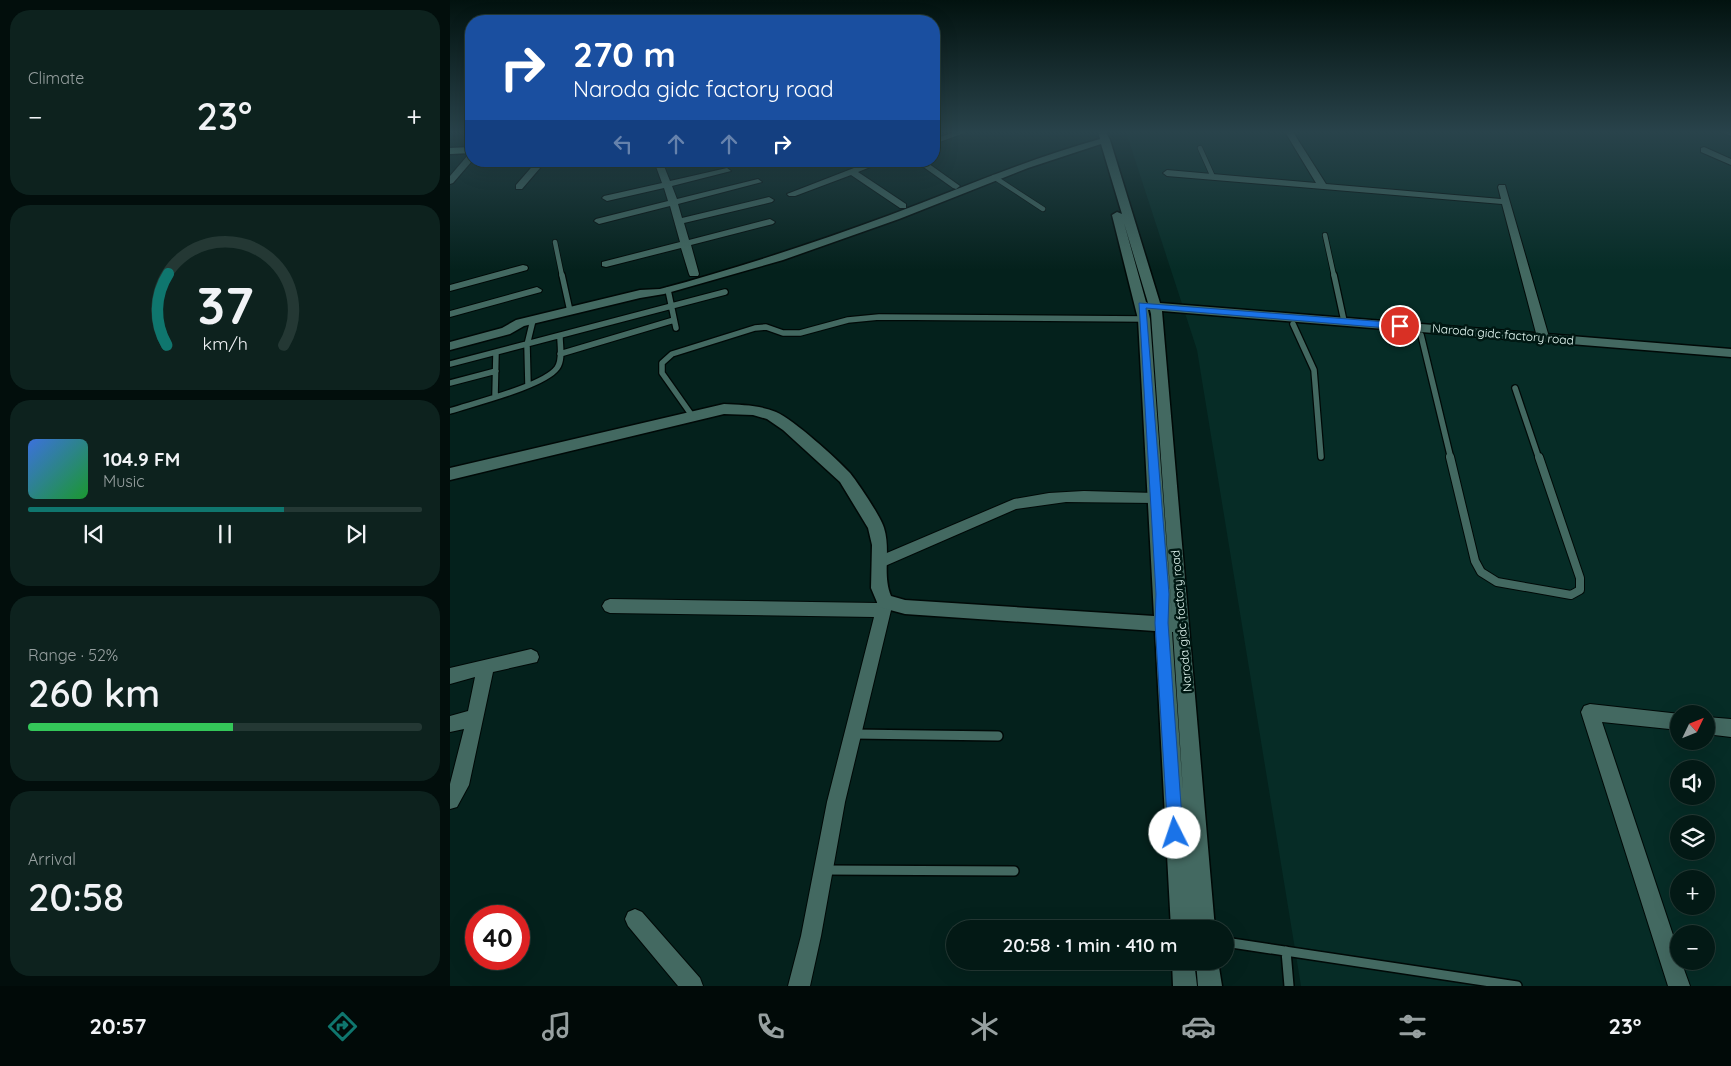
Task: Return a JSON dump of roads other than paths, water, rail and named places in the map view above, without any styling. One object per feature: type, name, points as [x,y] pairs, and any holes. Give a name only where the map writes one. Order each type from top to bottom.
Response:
[{"type":"street","points":[[519,187],[527,178]]},
{"type":"street","points":[[664,178],[687,243],[694,274]]},
{"type":"street","points":[[607,198],[697,178]]},
{"type":"street","points":[[792,194],[836,178]]},
{"type":"street","points":[[861,178],[903,206]]},
{"type":"street","points":[[944,178],[956,186]]},
{"type":"street","points":[[640,294],[658,283],[797,246],[976,178]]},
{"type":"street","points":[[450,346],[506,331],[527,322],[640,294],[668,290],[797,253],[896,217],[992,178]]},
{"type":"street","name":"Naroda gidc factory road","points":[[1111,178],[1148,312],[1181,625],[1203,920]]},
{"type":"street","points":[[1224,178],[1506,202]]},
{"type":"street","points":[[1317,178],[1323,187]]},
{"type":"street","points":[[599,221],[758,182]]},
{"type":"street","points":[[1502,187],[1543,337]]},
{"type":"street","points":[[680,222],[769,200]]},
{"type":"street","points":[[606,264],[770,222]]},
{"type":"street","points":[[450,288],[523,268]]},
{"type":"street","points":[[450,314],[537,290]]},
{"type":"street","name":"Naroda gidc factory road","points":[[1148,312],[1344,321],[1731,353]]},
{"type":"street","name":"Naroda gidc factory road","points":[[1148,312],[1731,360]]},
{"type":"street","name":"Naroda gidc factory road","points":[[1148,312],[1154,498],[1162,594],[1162,623],[1181,920]]},
{"type":"street","points":[[450,337],[506,321],[527,322]]},
{"type":"street","points":[[450,474],[724,410],[742,409],[772,416],[788,426],[844,478],[876,527],[880,545],[879,588],[884,606],[836,802],[799,986]]},
{"type":"street","points":[[880,562],[1014,504],[1059,497],[1154,498]]},
{"type":"street","points":[[610,606],[884,606],[1181,625]]},
{"type":"street","points":[[450,676],[486,666],[531,657]]},
{"type":"street","points":[[450,800],[460,785],[486,666]]},
{"type":"street","points":[[1670,721],[1590,712],[1679,986]]},
{"type":"street","points":[[450,724],[475,717]]},
{"type":"street","points":[[1715,726],[1731,728]]},
{"type":"street","points":[[636,920],[692,986]]},
{"type":"street","points":[[1184,970],[1185,986]]},
{"type":"street","points":[[1208,970],[1210,986]]},
{"type":"lane","points":[[996,178],[1043,209]]},
{"type":"lane","points":[[1325,234],[1344,321]]},
{"type":"lane","points":[[555,242],[570,311]]},
{"type":"lane","points":[[668,290],[676,328]]},
{"type":"lane","points":[[450,364],[560,337],[725,292]]},
{"type":"lane","points":[[693,417],[662,373],[662,363],[672,354],[760,327],[783,333],[800,333],[848,320],[879,316],[1148,312]]},
{"type":"lane","points":[[560,354],[674,320]]},
{"type":"lane","points":[[527,322],[528,385]]},
{"type":"lane","points":[[1293,324],[1314,370],[1321,457]]},
{"type":"lane","points":[[1421,335],[1474,561],[1480,572],[1497,582],[1571,595],[1580,590],[1580,578],[1515,388]]},
{"type":"lane","points":[[450,411],[528,385],[555,371],[560,362],[560,337]]},
{"type":"lane","points":[[495,396],[496,353]]},
{"type":"lane","points":[[450,383],[496,371]]},
{"type":"lane","points":[[853,734],[998,736]]},
{"type":"lane","points":[[823,870],[1014,871]]},
{"type":"lane","points":[[1234,943],[1517,986]]},
{"type":"lane","points":[[1286,951],[1289,986]]}]
